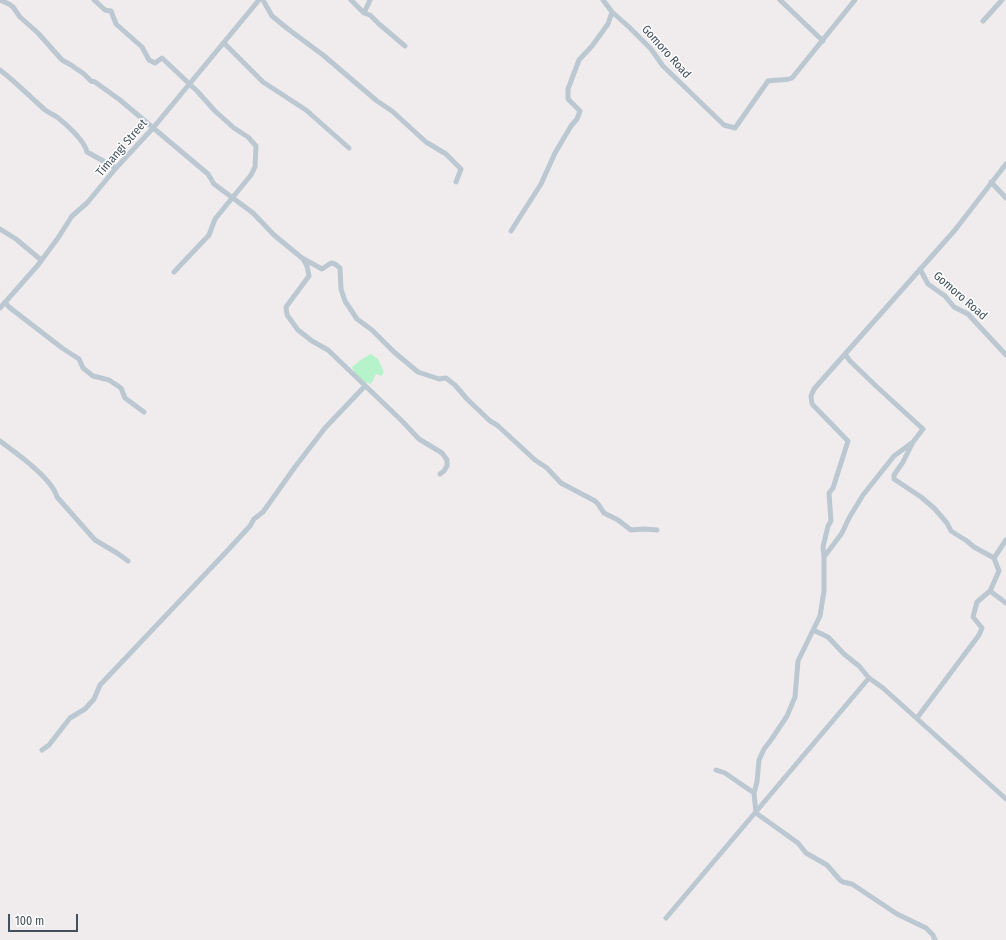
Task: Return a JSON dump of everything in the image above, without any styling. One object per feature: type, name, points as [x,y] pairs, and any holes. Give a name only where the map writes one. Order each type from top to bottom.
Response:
[{"type":"street","points":[[0,0],[13,7],[20,17],[38,33],[62,60],[120,100],[208,174],[214,184],[253,213],[267,229],[302,258],[322,269],[331,263],[336,264],[340,268],[341,289],[346,301],[357,319],[372,330],[394,352],[418,372],[439,379],[446,378],[455,385],[466,399],[490,421],[498,425],[535,460],[548,468],[561,483],[595,501],[604,513],[618,520],[631,530],[656,530]]},
{"type":"street","points":[[94,0],[105,10],[111,11],[116,24],[142,47],[149,60],[156,63],[162,58],[197,91],[215,111],[234,128],[248,137],[256,146],[255,167],[251,175],[215,219],[209,236],[174,272]]},
{"type":"street","name":"Timangi Street","points":[[0,308],[41,260],[58,238],[72,216],[87,204],[116,168],[153,128],[259,0]]},
{"type":"street","points":[[263,0],[272,16],[323,55],[377,101],[392,111],[426,142],[446,154],[461,169],[456,182]]},
{"type":"street","points":[[351,0],[364,13],[370,15],[405,46]]},
{"type":"street","points":[[364,13],[370,0]]},
{"type":"street","name":"Gomoro Road","points":[[603,0],[612,12],[651,49],[662,66],[724,125],[735,128],[768,81],[792,78],[823,41]]},
{"type":"street","points":[[780,0],[823,41],[856,0]]},
{"type":"street","points":[[984,22],[1002,0]]},
{"type":"street","points":[[511,231],[541,184],[555,153],[571,126],[578,119],[580,111],[568,99],[568,89],[579,60],[592,46],[608,24],[612,12]]},
{"type":"street","points":[[224,43],[263,82],[306,110],[349,148]]},
{"type":"street","points":[[0,70],[22,87],[45,111],[56,116],[66,124],[86,146],[87,152],[116,168]]},
{"type":"street","points":[[935,940],[926,928],[897,914],[852,884],[840,880],[827,865],[806,853],[798,843],[756,814],[754,793],[757,782],[759,760],[764,749],[787,716],[795,696],[798,661],[820,616],[824,591],[823,547],[831,520],[829,493],[833,488],[848,441],[812,404],[811,396],[814,389],[955,230],[1006,164]]},
{"type":"street","points":[[991,182],[1006,198]]},
{"type":"street","points":[[0,229],[16,239],[41,260]]},
{"type":"street","points":[[302,258],[307,266],[309,276],[286,307],[286,315],[298,330],[312,342],[328,350],[419,439],[442,453],[447,460],[447,466],[440,474]]},
{"type":"street","name":"Gomoro Road","points":[[920,269],[928,284],[945,296],[954,307],[968,314],[1006,355]]},
{"type":"street","points":[[5,302],[9,307],[57,344],[79,359],[83,368],[93,376],[109,380],[120,388],[125,398],[144,412]]},
{"type":"street","points":[[845,354],[850,361],[923,429],[913,442],[903,462],[894,474],[894,479],[934,508],[947,523],[951,531],[974,547],[994,558]]},
{"type":"street","points":[[42,750],[49,745],[70,718],[85,709],[94,699],[100,685],[210,567],[228,550],[250,526],[254,519],[263,512],[325,428],[365,386]]},
{"type":"street","points":[[0,441],[35,469],[55,489],[57,497],[95,540],[117,552],[128,561]]},
{"type":"street","points":[[824,557],[842,533],[863,495],[894,456],[913,442]]},
{"type":"street","points":[[994,558],[1006,540]]},
{"type":"street","points":[[917,718],[979,635],[982,628],[973,617],[977,602],[990,591],[999,572],[994,558]]},
{"type":"street","points":[[990,591],[1006,603]]},
{"type":"street","points":[[813,630],[828,637],[844,654],[859,666],[869,678],[883,688],[917,718],[1006,799]]},
{"type":"street","points":[[666,918],[756,814],[869,678]]},
{"type":"street","points":[[716,770],[725,773],[754,793]]},
{"type":"green space","points":[[371,354],[378,359],[384,372],[381,376],[376,374],[371,384],[359,378],[352,367]]}]
